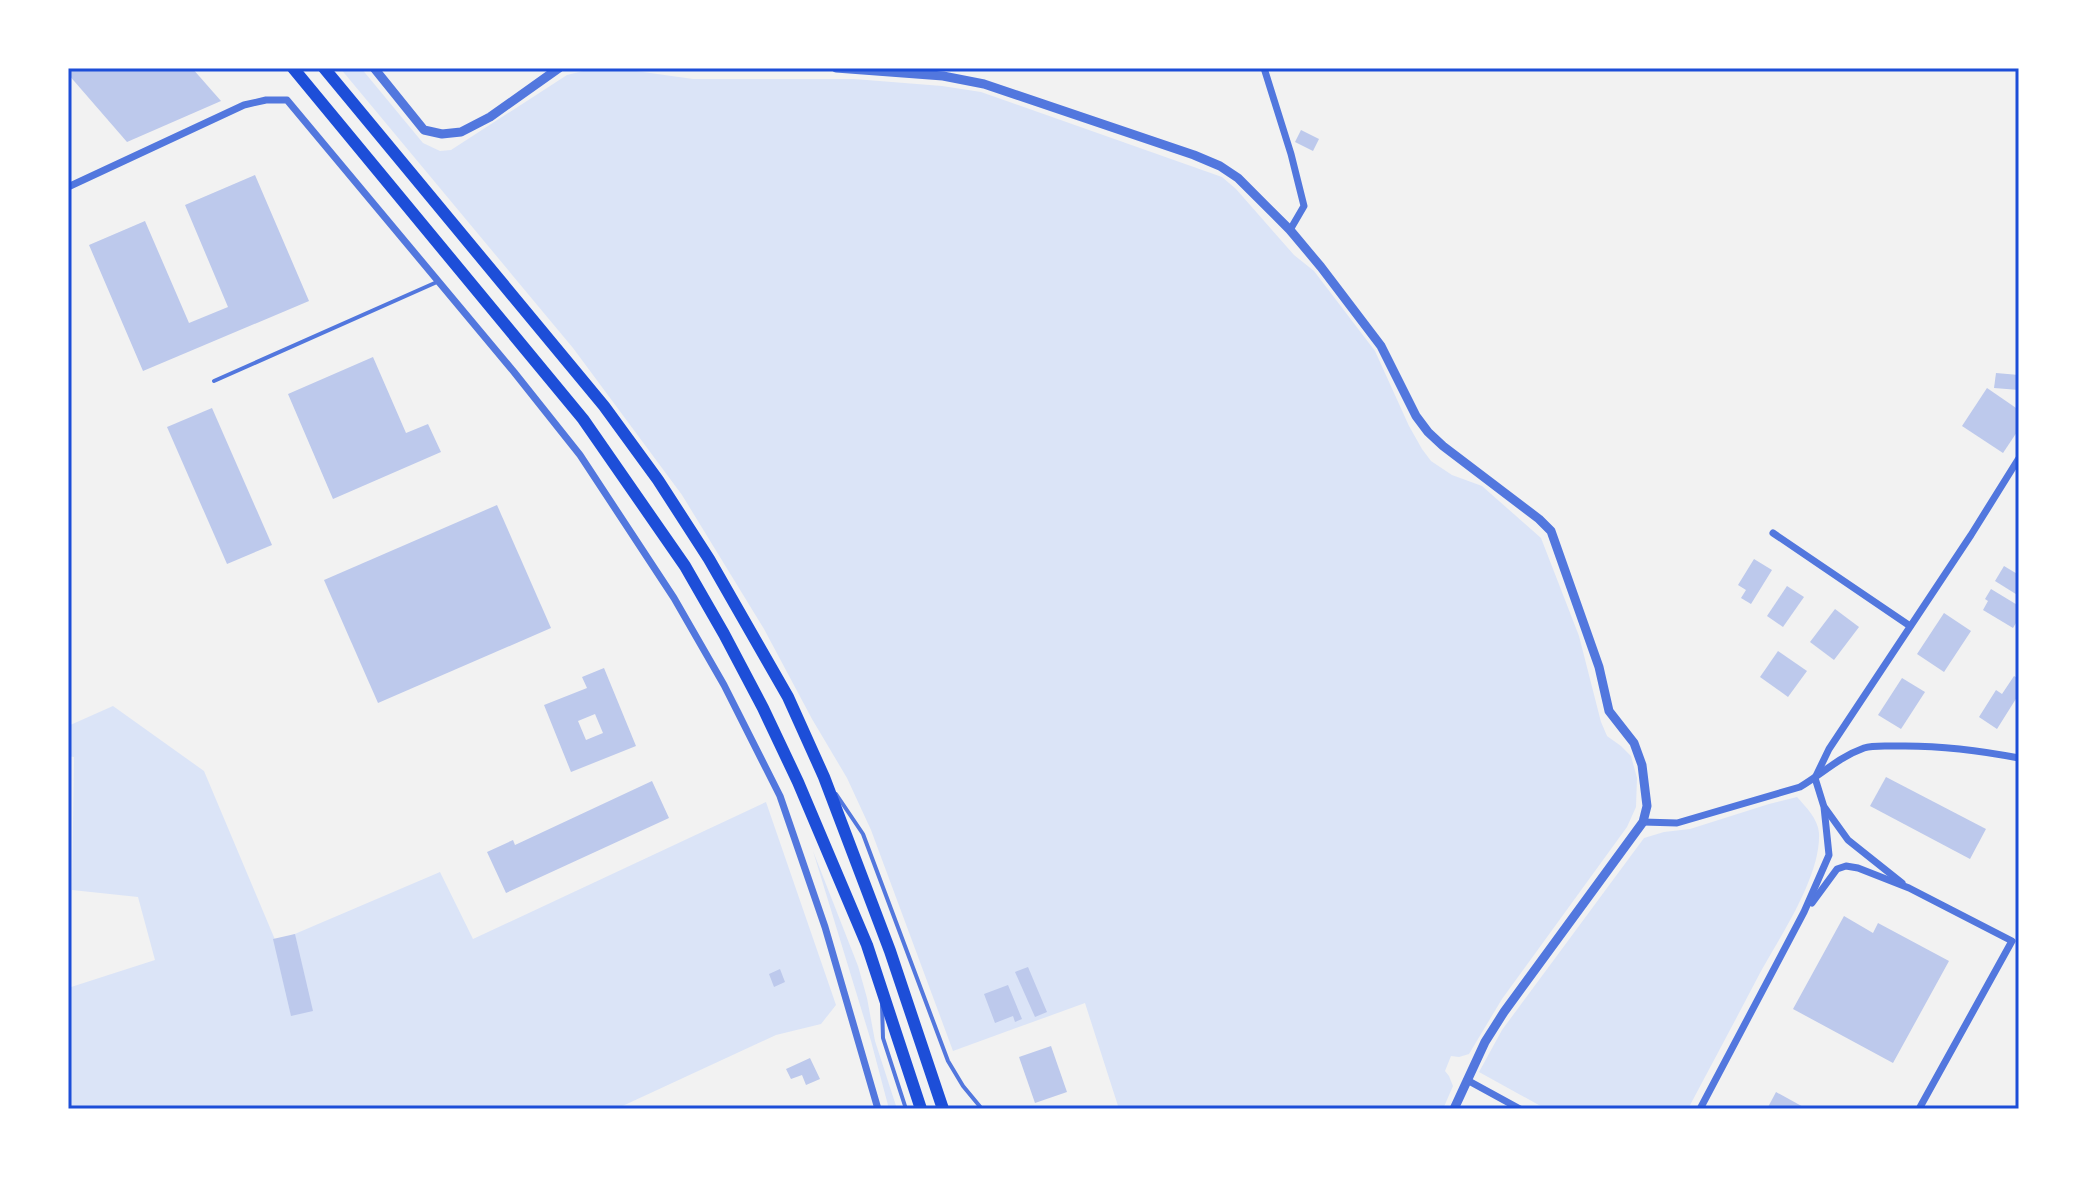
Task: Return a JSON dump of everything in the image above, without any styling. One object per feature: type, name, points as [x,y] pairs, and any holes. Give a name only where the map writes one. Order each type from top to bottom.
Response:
[{"type":"main road","points":[[293,68],[583,419],[685,566],[763,708],[798,782],[867,945],[921,1109]]},
{"type":"main road","points":[[324,68],[604,406],[658,480],[709,559],[788,697],[824,777],[890,951],[943,1109]]},
{"type":"street","points":[[374,68],[424,130],[442,134],[461,132],[490,117],[559,68]]},
{"type":"street","points":[[836,68],[930,75],[984,84],[1220,166],[1238,178],[1290,230],[1321,267],[1381,346],[1416,416],[1428,432],[1551,531],[1599,667],[1609,711],[1634,743],[1642,765],[1647,806],[1643,822],[1504,1012],[1485,1042],[1454,1109]]},
{"type":"street","points":[[1264,68],[1304,206],[1290,230]]},
{"type":"street","points":[[68,187],[244,105],[266,100],[287,100],[580,455],[674,598],[724,685],[780,796],[825,927],[878,1109]]},
{"type":"street","points":[[1700,1109],[1802,917],[1829,855],[1824,807],[1815,778],[1829,749],[2019,458]]},
{"type":"street","points":[[1773,533],[1910,626]]},
{"type":"street","points":[[1643,822],[1677,823],[1800,787],[1839,759],[1867,747],[1920,746],[1983,751],[2019,758]]},
{"type":"street","points":[[1824,807],[1848,840],[1909,888]]},
{"type":"street","points":[[1802,917],[1837,869],[1846,866],[1909,888],[2012,941],[1919,1109]]},
{"type":"street","points":[[1467,1080],[1520,1109]]},
{"type":"lane","points":[[214,381],[437,282]]},
{"type":"lane","points":[[824,777],[863,834],[948,1061],[982,1109]]},
{"type":"lane","points":[[881,987],[883,1038],[906,1109]]},
{"type":"shaded area","points":[[340,68],[361,68],[423,143],[440,151],[451,150],[567,75],[595,68],[693,79],[854,79],[981,92],[1222,177],[1236,189],[1294,255],[1314,271],[1375,351],[1409,426],[1431,461],[1452,475],[1482,486],[1541,538],[1579,636],[1601,722],[1607,736],[1631,756],[1637,778],[1636,807],[1627,827],[1502,999],[1469,1054],[1451,1056],[1445,1071],[1453,1086],[1443,1109],[1119,1109],[1085,1003],[953,1051],[871,830],[847,778],[764,629],[682,495],[573,348]]},
{"type":"shaded area","points":[[113,706],[204,771],[276,942],[440,872],[473,939],[766,802],[836,1005],[821,1024],[776,1035],[616,1109],[68,1109],[68,988],[155,960],[138,897],[72,890],[74,757],[68,756],[68,726]]},
{"type":"shaded area","points":[[1797,797],[1818,828],[1814,868],[1798,905],[1688,1109],[1546,1109],[1479,1072],[1502,1030],[1644,838],[1690,829]]},
{"type":"shaded area","points":[[813,851],[858,966],[875,1041],[897,1109],[889,1109]]},
{"type":"building","points":[[68,68],[192,68],[221,101],[127,142],[68,74]]},
{"type":"building","points":[[1301,130],[1319,139],[1313,151],[1295,142]]},
{"type":"building","points":[[255,175],[309,301],[143,371],[89,245],[145,221],[189,323],[228,307],[185,205]]},
{"type":"building","points":[[373,357],[406,433],[428,424],[441,452],[333,499],[288,394]]},
{"type":"building","points":[[1996,373],[2019,375],[2019,390],[1994,388]]},
{"type":"building","points":[[1987,388],[2019,410],[2019,429],[2003,453],[1962,426]]},
{"type":"building","points":[[212,408],[272,545],[227,564],[167,427]]},
{"type":"building","points":[[497,505],[551,628],[378,703],[324,580]]},
{"type":"building","points":[[1754,559],[1772,570],[1751,604],[1741,598],[1746,590],[1738,585]]},
{"type":"building","points":[[2004,566],[2019,575],[2019,596],[1995,581]]},
{"type":"building","points":[[1787,586],[1804,597],[1783,627],[1767,616]]},
{"type":"building","points":[[1991,589],[2019,606],[2019,618],[2013,628],[1983,610]]},
{"type":"building","points":[[1835,609],[1859,627],[1834,660],[1810,642]]},
{"type":"building","points":[[1944,613],[1971,631],[1944,672],[1917,654]]},
{"type":"building","points":[[1778,651],[1807,671],[1788,697],[1760,677]]},
{"type":"building","points":[[604,668],[636,746],[571,772],[544,705],[587,688],[582,677]],"holes":[[[595,714],[603,733],[586,740],[578,721]]]},
{"type":"building","points":[[2014,676],[2019,679],[2019,694],[1997,729],[1979,717],[1996,690],[2002,694]]},
{"type":"building","points":[[1902,678],[1925,692],[1901,729],[1878,715]]},
{"type":"building","points":[[1886,777],[1986,829],[1970,859],[1870,806]]},
{"type":"building","points":[[652,781],[669,818],[506,893],[487,852],[513,840],[515,845]]},
{"type":"building","points":[[1844,916],[1873,933],[1878,923],[1949,961],[1893,1063],[1793,1009]]},
{"type":"building","points":[[295,934],[313,1011],[291,1016],[273,939]]},
{"type":"building","points":[[1028,967],[1047,1012],[1035,1017],[1015,972]]},
{"type":"building","points":[[780,969],[785,982],[774,987],[769,974]]},
{"type":"building","points":[[1008,985],[1022,1019],[1015,1022],[1013,1016],[995,1023],[984,994]]},
{"type":"building","points":[[1051,1046],[1067,1092],[1035,1103],[1019,1057]]},
{"type":"building","points":[[810,1058],[820,1079],[806,1085],[802,1075],[791,1079],[786,1069]]},
{"type":"building","points":[[1776,1092],[1807,1109],[1767,1109]]}]
